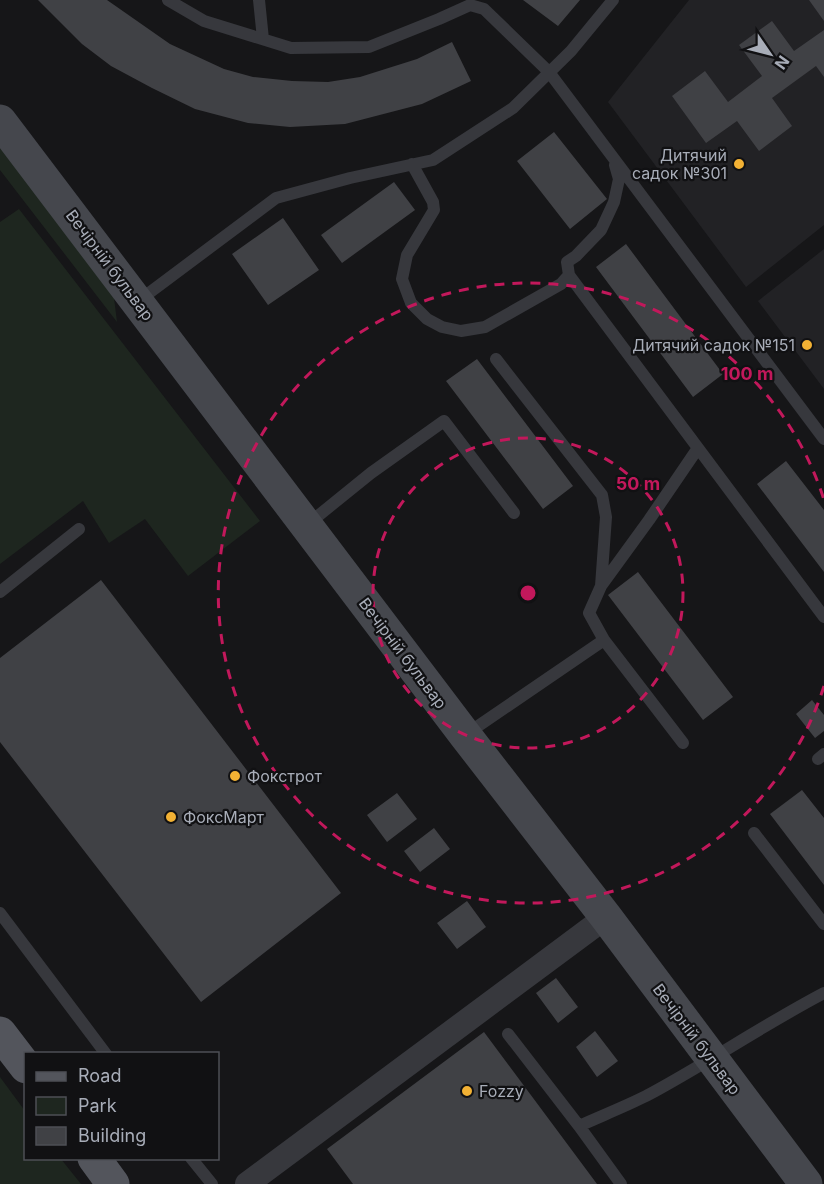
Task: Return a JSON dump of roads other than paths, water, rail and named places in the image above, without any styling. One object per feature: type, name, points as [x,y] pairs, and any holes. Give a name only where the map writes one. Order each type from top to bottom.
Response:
[{"type":"main road","points":[[0,1033],[24,1064]]},
{"type":"main road","points":[[95,1160],[113,1184]]},
{"type":"street","name":"Вечірній бульвар","points":[[0,121],[465,735],[606,917],[806,1184]]},
{"type":"street","points":[[247,1184],[606,917]]},
{"type":"lane","points":[[168,0],[204,21],[291,48],[369,47],[439,20],[470,5],[480,4],[549,72],[824,439]]},
{"type":"lane","points":[[260,0],[263,39]]},
{"type":"lane","points":[[137,302],[276,198],[350,178],[432,160],[513,108],[571,51],[613,0]]},
{"type":"lane","points":[[614,158],[619,179],[614,202],[601,230],[567,262],[569,275],[824,617]]},
{"type":"lane","points":[[412,164],[433,201],[434,210],[407,255],[402,279],[411,303],[427,319],[442,327],[461,331],[485,327],[561,284],[569,275]]},
{"type":"lane","points":[[496,359],[602,495],[606,517],[601,586]]},
{"type":"lane","points":[[307,525],[371,473],[444,421],[514,513]]},
{"type":"lane","points":[[683,743],[604,640],[589,613],[601,586],[698,448]]},
{"type":"lane","points":[[0,592],[79,529]]},
{"type":"lane","points":[[465,735],[604,640]]},
{"type":"lane","points":[[754,833],[824,924]]},
{"type":"lane","points":[[0,914],[105,1052]]},
{"type":"lane","points":[[579,1126],[645,1096],[782,1015],[824,993]]},
{"type":"lane","points":[[508,1034],[621,1184]]},
{"type":"lane","points":[[193,1160],[212,1184]]},
{"type":"place","name":"Дитячий садок №301","points":[[739,164]]},
{"type":"place","name":"Дитячий садок №151","points":[[807,345]]},
{"type":"place","name":"Фокстрот","points":[[235,776]]},
{"type":"place","name":"ФоксМарт","points":[[171,817]]},
{"type":"place","name":"Fozzy","points":[[467,1091]]}]
